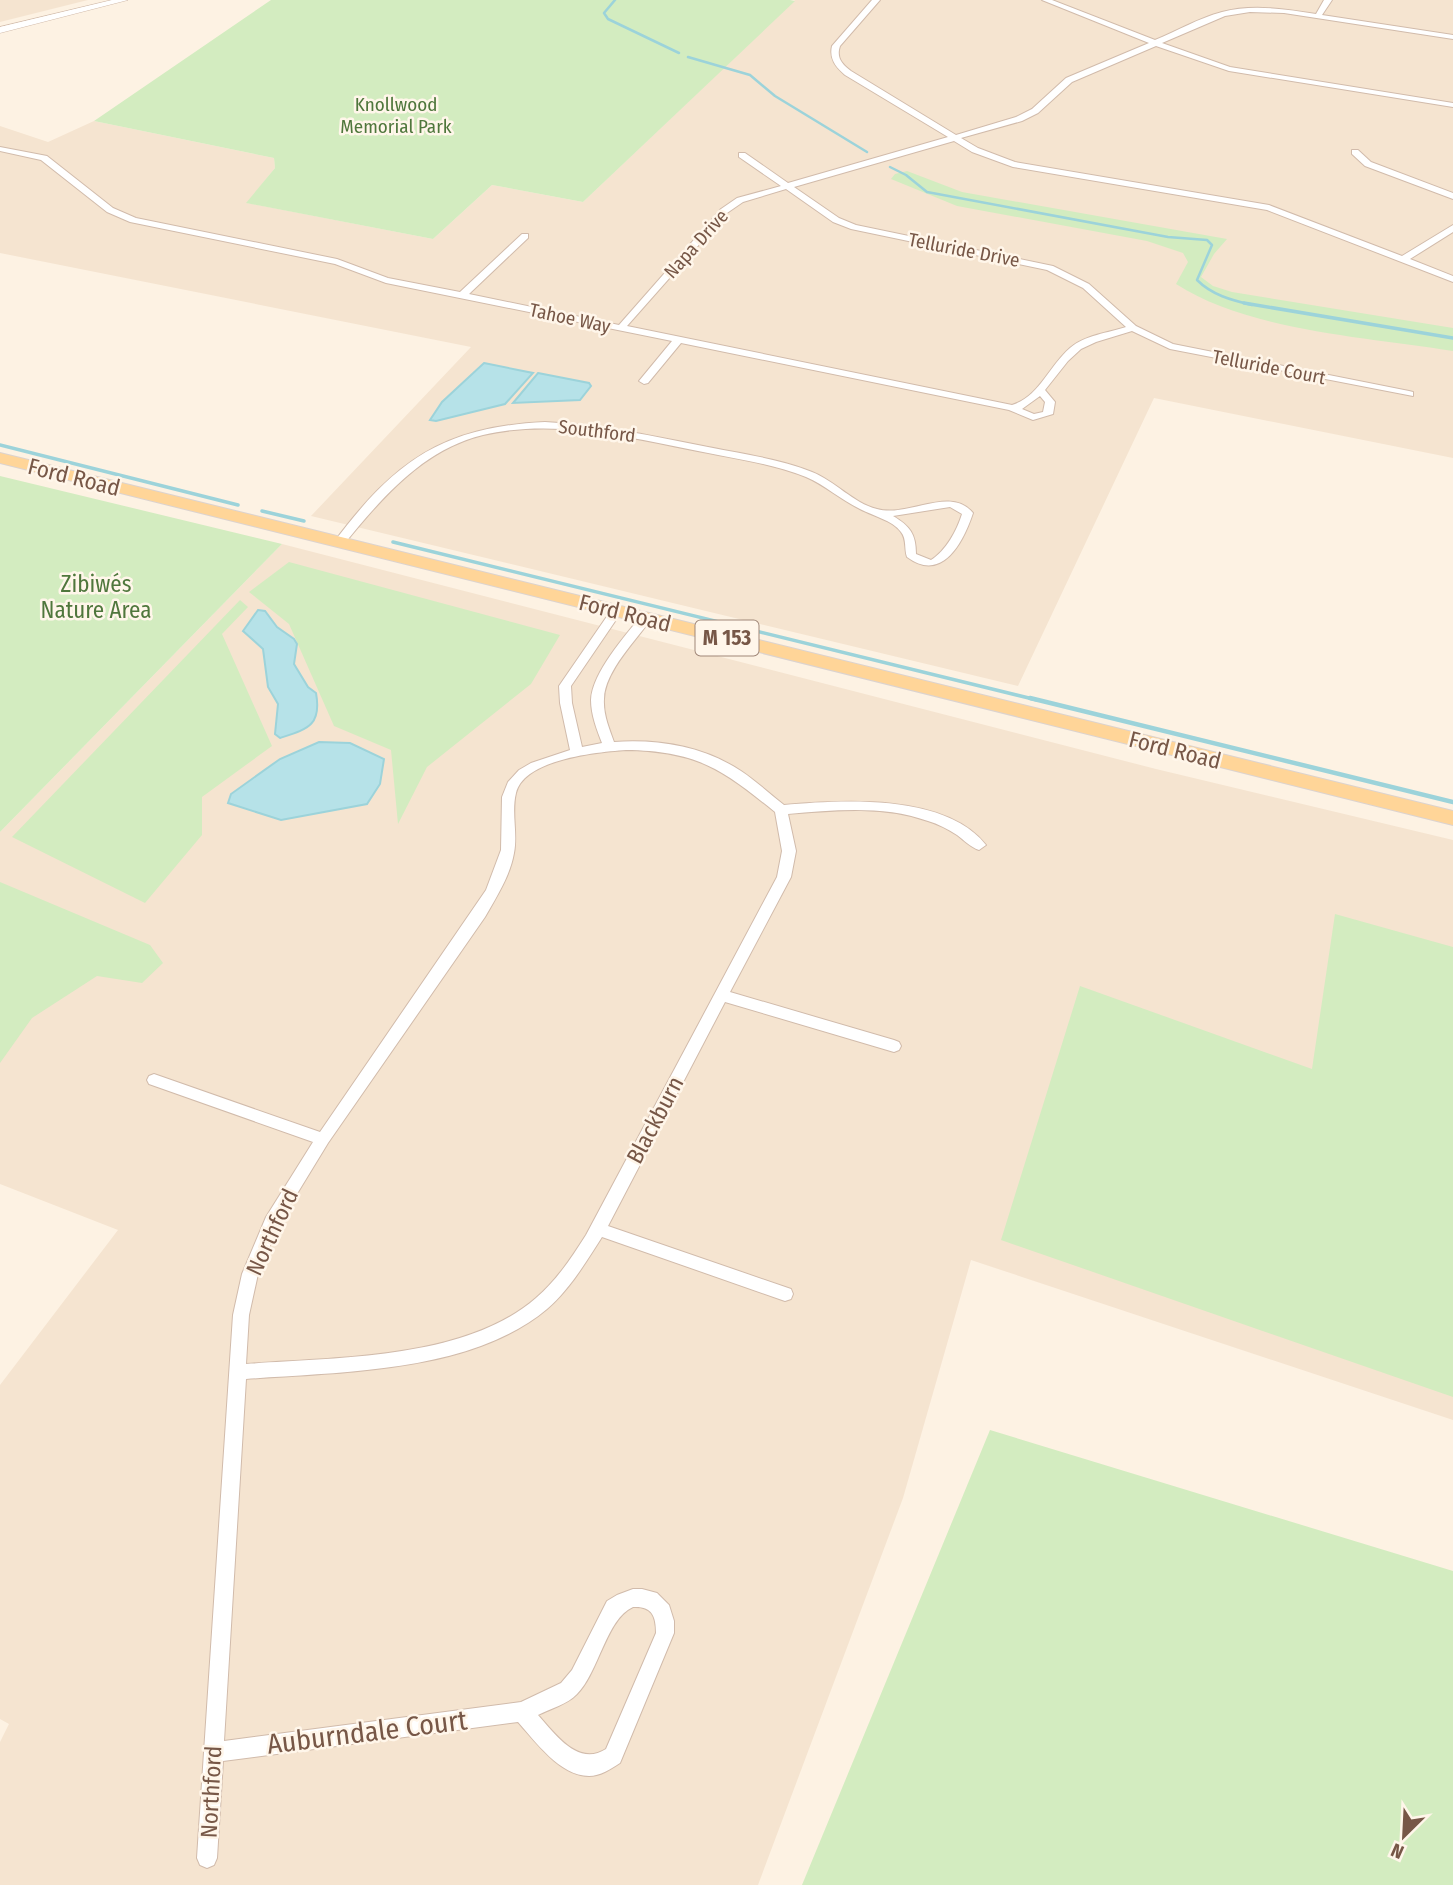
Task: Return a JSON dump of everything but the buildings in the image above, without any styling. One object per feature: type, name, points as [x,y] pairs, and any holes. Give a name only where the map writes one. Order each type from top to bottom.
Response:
[{"type":"main road","name":"Ford Road","points":[[0,458],[1453,818]]},
{"type":"street","points":[[0,30],[123,0]]},
{"type":"street","points":[[876,0],[836,46],[836,60],[848,73],[983,155],[1013,164],[1277,210],[1453,279]]},
{"type":"street","points":[[1046,0],[1153,43],[1251,75],[1453,105]]},
{"type":"street","points":[[1318,16],[1328,0]]},
{"type":"street","name":"Napa Drive","points":[[621,328],[724,211],[740,200],[1029,115],[1069,80],[1211,17],[1232,12],[1263,10],[1453,37]]},
{"type":"street","name":"Tahoe Way","points":[[0,149],[44,158],[110,210],[133,220],[337,262],[386,280],[1012,408],[1033,417],[1048,414],[1050,402],[1039,389]]},
{"type":"street","points":[[1356,152],[1368,164],[1453,196]]},
{"type":"street","name":"Telluride Drive","points":[[741,155],[836,220],[854,228],[1034,263],[1060,272],[1086,286],[1133,328]]},
{"type":"street","points":[[1404,259],[1453,228]]},
{"type":"street","points":[[463,295],[525,236]]},
{"type":"street","points":[[1012,408],[1026,405],[1073,350],[1092,340],[1133,328]]},
{"type":"street","name":"Telluride Court","points":[[1133,328],[1170,346],[1195,353],[1409,394]]},
{"type":"street","points":[[644,381],[678,340]]},
{"type":"street","name":"Southford","points":[[341,542],[382,494],[421,459],[481,434],[539,425],[607,429],[800,471],[828,483],[861,506],[881,513],[907,531],[914,558],[930,562],[938,562],[947,555],[968,513],[962,507],[948,504],[915,511],[881,513]]},
{"type":"street","points":[[577,751],[566,703],[565,686],[616,611]]},
{"type":"street","points":[[646,618],[629,639],[598,692],[599,710],[609,747],[660,748],[707,760],[735,772],[781,810],[845,804],[911,812],[952,826],[979,845]]},
{"type":"street","name":"Northford","points":[[207,1858],[241,1315],[256,1257],[274,1217],[323,1139],[480,913],[497,884],[508,851],[511,827],[509,802],[514,782],[539,763],[577,751],[609,747]]},
{"type":"street","name":"Blackburn","points":[[238,1372],[407,1357],[438,1351],[500,1329],[538,1307],[558,1289],[598,1229],[785,877],[789,851],[781,810]]},
{"type":"street","points":[[721,995],[894,1046]]},
{"type":"street","points":[[154,1080],[323,1139]]},
{"type":"street","points":[[598,1229],[785,1294]]},
{"type":"street","name":"Auburndale Court","points":[[213,1752],[522,1712],[568,1690],[579,1677],[614,1608],[623,1600],[644,1597],[653,1600],[661,1609],[666,1633],[614,1756],[588,1766],[577,1762],[559,1749],[522,1712]]},
{"type":"shaded area","points":[[0,0],[88,0],[0,22]]},
{"type":"shaded area","points":[[795,0],[1453,0],[1453,458],[1154,398],[1018,686],[311,516],[471,347],[0,253],[0,126],[48,142],[94,121],[274,158],[275,168],[247,203],[433,239],[492,185],[583,202]]},
{"type":"shaded area","points":[[282,544],[1156,769],[1453,840],[1453,1420],[971,1260],[903,1498],[758,1885],[0,1885],[0,1742],[9,1724],[0,1719],[0,1385],[118,1230],[0,1184],[0,832]]},
{"type":"green space","name":"Knollwood Memorial Park","points":[[271,0],[795,1],[583,202],[492,185],[433,239],[246,203],[275,168],[274,158],[94,121]]},
{"type":"green space","points":[[907,171],[962,192],[1227,239],[1214,254],[1201,277],[1213,286],[1232,292],[1453,328],[1453,351],[1310,330],[1238,312],[1205,300],[1176,284],[1188,262],[1183,253],[1147,241],[957,206],[891,179],[895,174]]},
{"type":"green space","name":"Zibiwés Nature Area","points":[[0,476],[282,544],[0,832]]},
{"type":"green space","points":[[289,562],[560,635],[531,684],[427,767],[398,824],[391,750],[334,726],[289,624],[249,592]]},
{"type":"green space","points":[[240,600],[248,607],[222,634],[272,746],[202,797],[202,835],[145,903],[12,837]]},
{"type":"green space","points":[[0,882],[150,945],[163,963],[142,983],[97,976],[32,1018],[0,1063]]},
{"type":"green space","points":[[1335,914],[1453,947],[1453,1397],[1001,1240],[1080,986],[1312,1069]]},
{"type":"green space","points":[[990,1430],[1453,1571],[1453,1885],[802,1885]]},
{"type":"water","points":[[484,363],[533,373],[505,404],[436,421],[430,420],[442,402]]},
{"type":"water","points":[[538,373],[589,383],[591,386],[580,400],[513,403]]},
{"type":"water","points":[[258,610],[265,611],[277,627],[294,639],[297,644],[294,664],[308,687],[316,693],[317,713],[310,724],[305,729],[280,738],[275,734],[278,704],[268,687],[263,649],[243,631]]},
{"type":"water","points":[[319,742],[350,743],[384,759],[380,784],[367,804],[281,820],[228,803],[231,794],[280,759]]},
{"type":"waterway","points":[[615,0],[604,13],[608,19],[679,53]]},
{"type":"waterway","points":[[688,57],[750,75],[775,96],[867,152]]},
{"type":"waterway","points":[[890,167],[906,175],[927,192],[1168,237],[1207,240],[1212,245],[1197,280],[1215,293],[1245,303]]},
{"type":"waterway","points":[[1245,303],[1453,338]]},
{"type":"waterway","points":[[1245,303],[1252,305]]},
{"type":"waterway","points":[[0,445],[238,505]]},
{"type":"waterway","points":[[262,511],[304,521]]},
{"type":"waterway","points":[[393,542],[1037,700]]},
{"type":"waterway","points":[[1030,698],[1453,802]]}]
